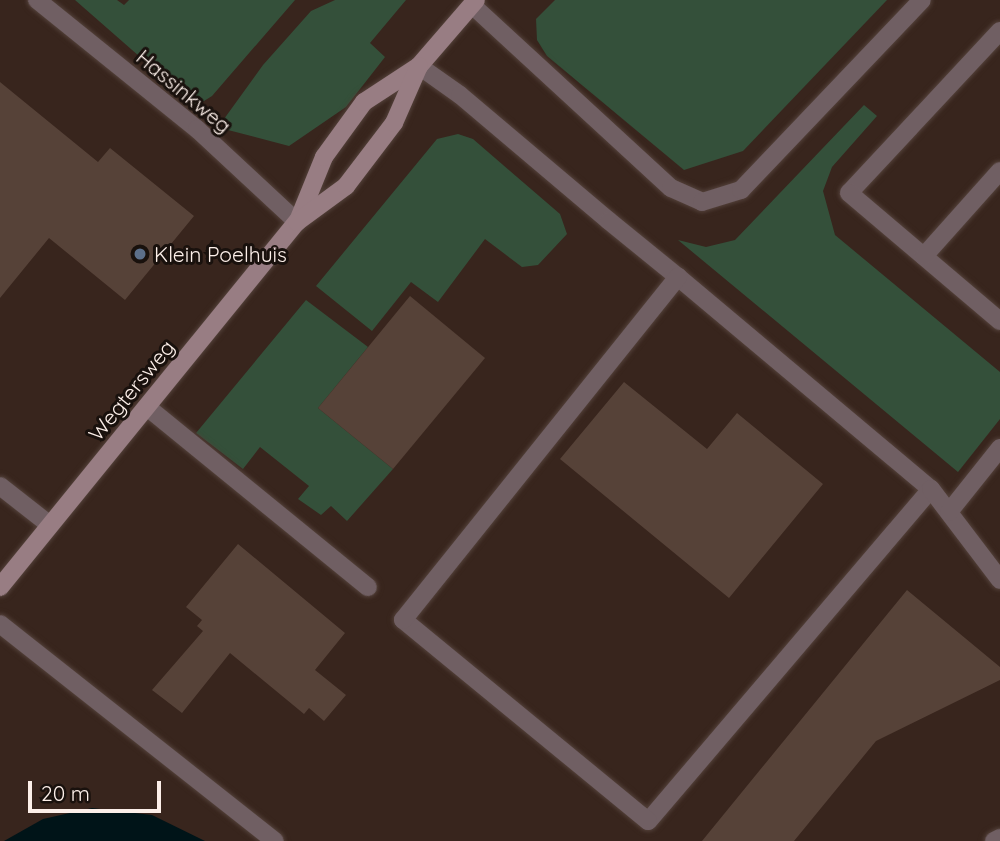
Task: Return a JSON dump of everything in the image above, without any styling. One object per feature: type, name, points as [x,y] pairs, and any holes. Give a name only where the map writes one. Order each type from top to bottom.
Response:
[{"type":"street","name":"Hassinkweg","points":[[37,0],[197,130],[297,222]]},
{"type":"street","points":[[474,2],[671,188],[702,202],[741,190],[922,0]]},
{"type":"street","name":"Wegtersweg","points":[[297,222],[324,157],[364,102],[419,66],[474,2]]},
{"type":"street","points":[[1000,31],[849,193],[1000,321]]},
{"type":"street","name":"Wegtersweg","points":[[0,587],[297,222],[346,186],[394,123],[419,66]]},
{"type":"street","points":[[419,66],[678,277],[931,489],[1000,580]]},
{"type":"street","points":[[924,256],[1000,171]]},
{"type":"street","points":[[678,277],[403,620],[648,821],[931,489]]},
{"type":"street","points":[[147,407],[368,587]]},
{"type":"street","points":[[948,512],[1000,448]]},
{"type":"street","points":[[0,486],[50,525]]},
{"type":"street","points":[[0,624],[275,841]]},
{"type":"street","points":[[994,841],[1000,838]]},
{"type":"green space","points":[[75,0],[117,0],[124,5],[129,0],[295,0],[212,96],[196,106]]},
{"type":"green space","points":[[335,0],[406,0],[370,43],[385,57],[346,107],[289,146],[228,130],[224,119],[263,65],[311,11]]},
{"type":"green space","points":[[555,0],[887,0],[743,151],[684,170],[547,56],[537,40],[536,19]]},
{"type":"green space","points":[[864,105],[877,116],[832,167],[823,191],[835,235],[1000,372],[1000,419],[958,472],[678,240],[706,247],[735,240]]},
{"type":"green space","points":[[458,134],[473,139],[560,214],[567,234],[538,265],[522,267],[485,239],[438,302],[411,282],[372,331],[316,286],[437,139]]},
{"type":"green space","points":[[306,300],[368,347],[318,408],[393,469],[347,521],[331,506],[321,515],[298,499],[309,486],[260,447],[243,469],[196,433]]},
{"type":"shaded area","points":[[92,808],[152,815],[205,841],[4,841],[43,819]]},
{"type":"building","points":[[0,82],[98,162],[110,148],[194,216],[125,300],[49,238],[0,298]]},
{"type":"building","points":[[410,296],[485,358],[393,469],[318,408]]},
{"type":"building","points":[[624,382],[707,449],[737,413],[823,484],[729,598],[560,459]]},
{"type":"building","points":[[238,544],[345,633],[315,670],[346,695],[324,721],[309,708],[304,714],[230,653],[182,713],[152,690],[203,631],[197,626],[202,620],[186,607]]},
{"type":"building","points":[[907,590],[1000,667],[1000,680],[876,741],[794,841],[702,841]]},
{"type":"place","name":"Klein Poelhuis","points":[[140,254]]}]
